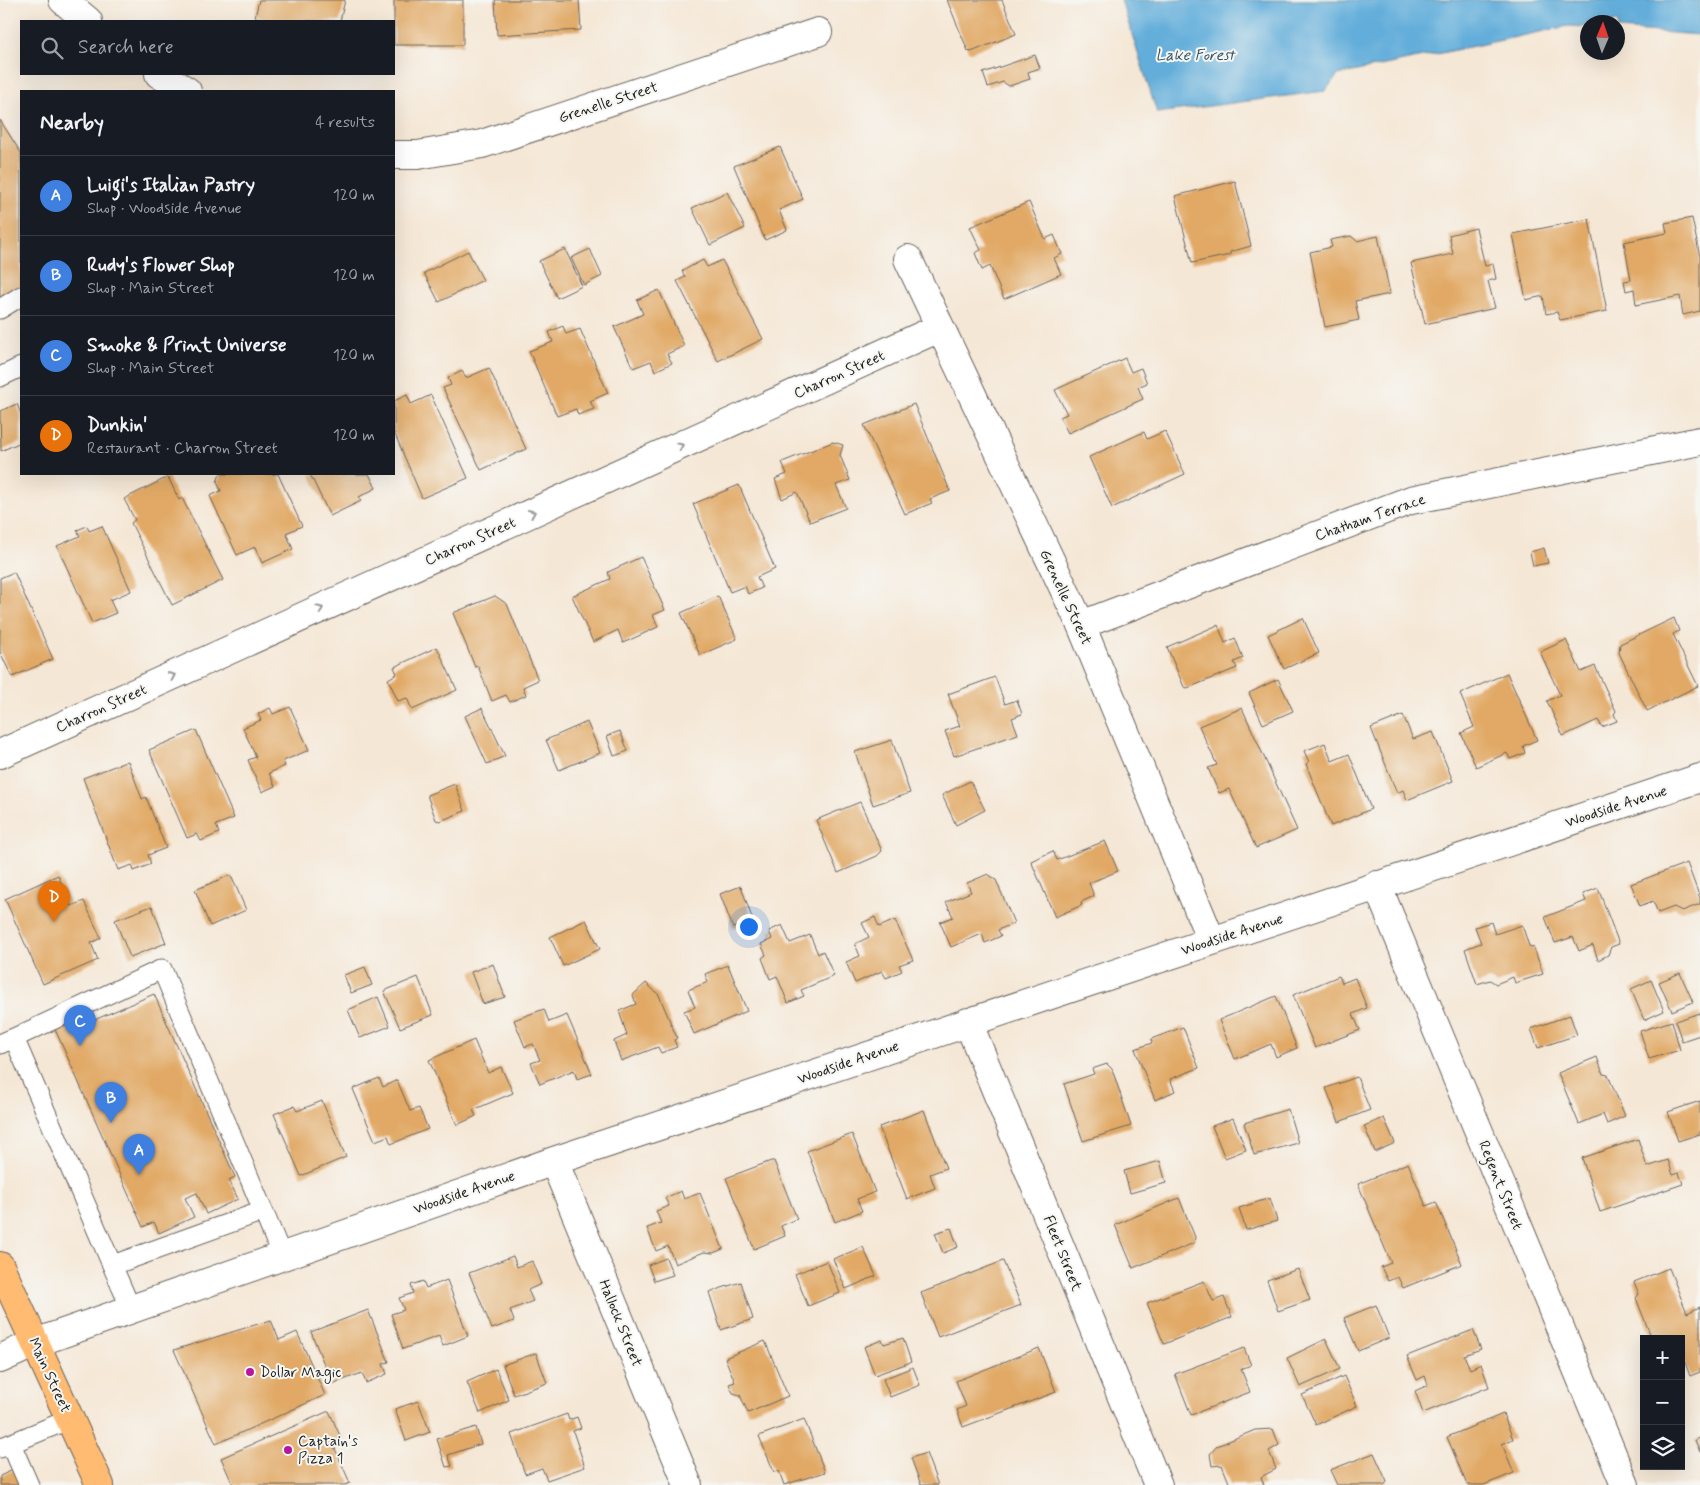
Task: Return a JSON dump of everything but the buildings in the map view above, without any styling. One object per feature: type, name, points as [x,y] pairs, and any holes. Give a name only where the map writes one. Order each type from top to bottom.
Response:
[{"type":"main road","name":"Main Street","points":[[0,1266],[100,1485]]},
{"type":"street","points":[[63,0],[87,20]]},
{"type":"street","name":"Grenelle Street","points":[[395,155],[418,155],[482,144],[818,32]]},
{"type":"street","points":[[161,75],[185,90]]},
{"type":"street","name":"Grenelle Street","points":[[908,259],[1081,626],[1211,940]]},
{"type":"street","name":"Charron Street","points":[[0,754],[939,328]]},
{"type":"street","name":"Chatham Terrace","points":[[1081,626],[1411,500],[1700,441]]},
{"type":"street","name":"Woodside Avenue","points":[[0,1359],[35,1343],[554,1161],[1700,778]]},
{"type":"street","name":"Regent Street","points":[[1378,886],[1625,1485]]},
{"type":"street","name":"Fleet Street","points":[[968,1022],[1158,1485]]},
{"type":"street","name":"Hallock Street","points":[[554,1161],[688,1485]]},
{"type":"lane","points":[[0,309],[20,297]]},
{"type":"lane","points":[[0,377],[20,367]]},
{"type":"lane","points":[[131,1309],[113,1266],[7,1041],[162,969],[282,1256]]},
{"type":"lane","points":[[113,1266],[263,1211]]},
{"type":"lane","points":[[29,1485],[6,1446],[70,1420]]},
{"type":"water","name":"Lake Forest","points":[[1121,0],[1700,0],[1700,35],[1625,30],[1625,15],[1580,15],[1580,27],[1568,26],[1338,75],[1325,91],[1157,113]]},
{"type":"place","name":"Dunkin'","points":[[54,922]]},
{"type":"place","name":"Smoke & Print Universe","points":[[80,1046]]},
{"type":"place","name":"Rudy's Flower Shop","points":[[111,1123]]},
{"type":"place","name":"Luigi's Italian Pastry","points":[[139,1175]]},
{"type":"place","name":"Dollar Magic","points":[[250,1372]]},
{"type":"place","name":"Captain's Pizza 1","points":[[288,1450]]}]
